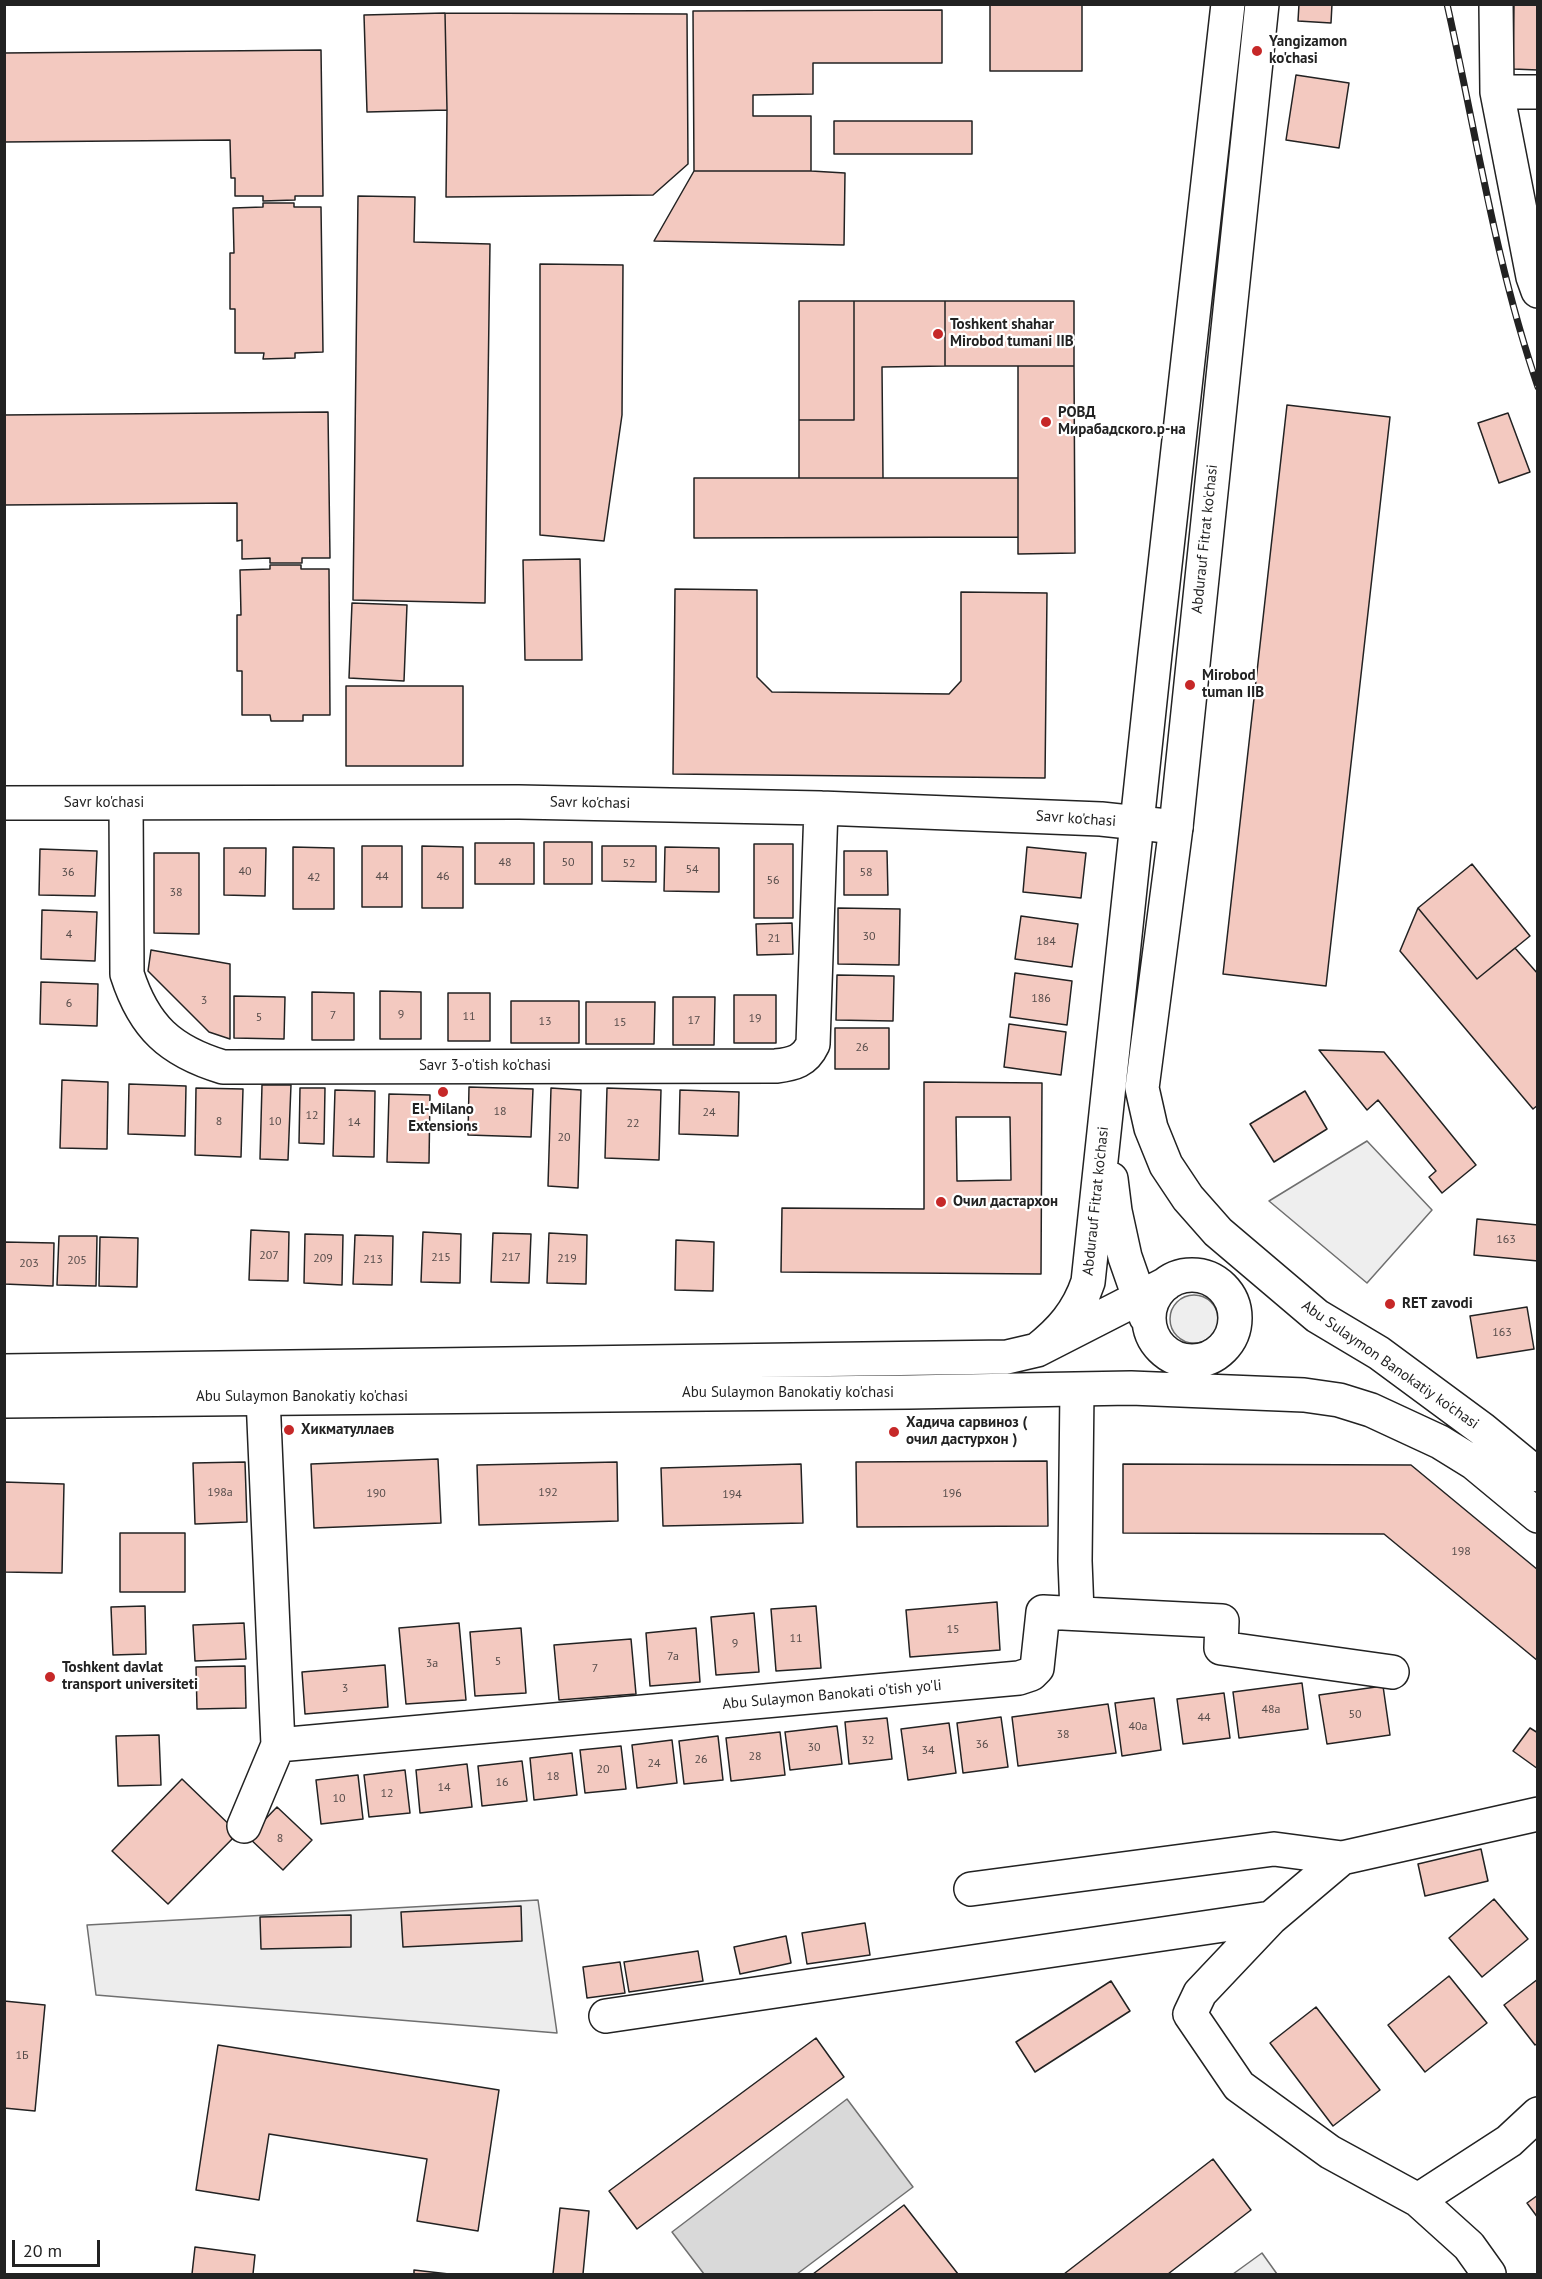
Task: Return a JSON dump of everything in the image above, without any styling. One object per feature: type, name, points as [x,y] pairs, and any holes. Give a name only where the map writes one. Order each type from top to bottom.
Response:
[{"type":"main road","name":"Abdurauf Fitrat ko'chasi","points":[[1037,1350],[1055,1336],[1070,1319],[1082,1302],[1088,1282],[1228,4]]},
{"type":"main road","name":"Abdurauf Fitrat ko'chasi","points":[[1143,1073],[1176,827],[1262,4]]},
{"type":"main road","points":[[1496,4],[1497,92],[1533,277],[1538,291]]},
{"type":"main road","points":[[1497,92],[1538,92]]},
{"type":"main road","name":"Savr ko'chasi","points":[[4,803],[519,802],[821,808],[1101,819],[1176,827]]},
{"type":"main road","name":"Savr 3-o'tish ko'chasi","points":[[126,803],[127,974],[133,992],[141,1009],[163,1037],[181,1050],[201,1060],[223,1067],[776,1066],[801,1061],[809,1053],[813,1044],[821,808]]},
{"type":"main road","name":"Abdurauf Fitrat ko'chasi","points":[[1110,1069],[1109,1152],[1115,1211],[1125,1257],[1152,1291],[1150,1331],[1165,1352],[1177,1359],[1189,1362]]},
{"type":"main road","name":"Abu Sulaymon Banokatiy ko'chasi","points":[[1143,1073],[1142,1088],[1146,1109],[1158,1148],[1176,1182],[1200,1212],[1238,1250],[1317,1316],[1379,1353],[1482,1429],[1538,1475]]},
{"type":"main road","points":[[1200,1212],[1218,1257],[1223,1288]]},
{"type":"main road","points":[[1131,1388],[1189,1362],[1214,1355],[1231,1337],[1235,1324],[1231,1299],[1223,1288],[1201,1276],[1189,1275],[1176,1278],[1152,1291]]},
{"type":"main road","points":[[1223,1288],[1317,1316]]},
{"type":"main road","name":"Abu Sulaymon Banokatiy ko'chasi","points":[[4,1371],[1007,1357],[1037,1350],[1152,1291]]},
{"type":"main road","points":[[1189,1362],[1269,1394]]},
{"type":"main road","name":"Abu Sulaymon Banokatiy ko'chasi","points":[[4,1401],[1131,1388],[1304,1395],[1338,1400],[1371,1410],[1440,1442],[1474,1463],[1538,1516]]},
{"type":"main road","points":[[1077,1390],[1077,1612]]},
{"type":"main road","points":[[244,1826],[278,1744],[263,1397]]},
{"type":"main road","name":"Abu Sulaymon Banokati o'tish yo'li","points":[[278,1744],[1019,1678],[1031,1674],[1037,1668],[1043,1612],[1222,1621],[1221,1648],[1392,1672]]},
{"type":"main road","points":[[971,1889],[1274,1849],[1342,1858],[1538,1814]]},
{"type":"main road","points":[[1342,1858],[1271,1918],[1200,1993],[1190,2014],[1239,2086],[1330,2152],[1418,2200],[1469,2246],[1489,2274]]},
{"type":"main road","points":[[606,2016],[1271,1918]]},
{"type":"main road","points":[[1418,2200],[1509,2141],[1538,2114]]},
{"type":"shaded area","points":[[1367,1141],[1432,1210],[1367,1283],[1269,1201]]},
{"type":"shaded area","points":[[1189,1295],[1199,1295],[1214,1305],[1218,1319],[1217,1328],[1208,1339],[1199,1343],[1189,1343],[1174,1333],[1170,1324],[1170,1314],[1180,1299]]},
{"type":"shaded area","points":[[538,1900],[557,2033],[96,1995],[87,1925]]},
{"type":"shaded area","points":[[847,2099],[913,2187],[797,2274],[704,2274],[672,2232]]},
{"type":"shaded area","points":[[1262,2253],[1277,2274],[1233,2274]]},
{"type":"building","points":[[990,4],[1082,4],[1082,71],[990,71]]},
{"type":"building","points":[[1299,4],[1332,4],[1331,23],[1298,21]]},
{"type":"building","points":[[1514,4],[1538,4],[1538,70],[1513,69]]},
{"type":"building","points":[[942,10],[942,63],[813,63],[813,94],[753,95],[753,116],[811,116],[811,171],[694,171],[693,11]]},
{"type":"building","points":[[445,13],[447,110],[367,112],[364,15]]},
{"type":"building","points":[[445,13],[687,14],[688,164],[653,195],[446,197]]},
{"type":"building","points":[[321,50],[323,196],[295,196],[295,200],[263,201],[263,196],[235,196],[235,178],[231,178],[230,140],[4,142],[4,53]]},
{"type":"building","points":[[1296,75],[1349,83],[1339,148],[1286,140]]},
{"type":"building","points":[[834,121],[972,121],[972,154],[834,154]]},
{"type":"building","points":[[694,171],[845,173],[844,245],[654,241]]},
{"type":"building","points":[[358,196],[415,197],[414,242],[490,244],[485,603],[353,600]]},
{"type":"building","points":[[263,203],[294,203],[294,207],[321,207],[323,352],[295,353],[295,358],[263,359],[264,353],[235,353],[235,309],[230,309],[230,253],[234,253],[233,208],[263,207]]},
{"type":"building","points":[[540,264],[623,265],[622,415],[604,541],[540,535]]},
{"type":"building","points":[[799,301],[854,301],[854,420],[799,420]]},
{"type":"building","points":[[854,301],[945,301],[945,366],[882,367],[883,478],[799,478],[799,420],[854,420]]},
{"type":"building","points":[[945,301],[1074,301],[1074,366],[945,366]]},
{"type":"building","name":"РОВД Мирабадского.р-на","points":[[1018,366],[1074,366],[1075,553],[1018,554]]},
{"type":"building","points":[[1287,405],[1390,417],[1326,986],[1223,974]]},
{"type":"building","points":[[328,412],[330,558],[302,558],[302,563],[270,563],[270,558],[242,559],[242,540],[237,541],[237,503],[4,505],[4,415]]},
{"type":"building","points":[[1508,413],[1530,472],[1499,483],[1478,423]]},
{"type":"building","points":[[694,478],[1018,478],[1018,537],[694,538]]},
{"type":"building","points":[[580,559],[582,660],[525,660],[523,560]]},
{"type":"building","points":[[270,565],[301,565],[301,569],[329,569],[330,715],[303,715],[303,721],[271,721],[270,715],[242,715],[242,671],[237,671],[237,615],[241,615],[240,570],[270,569]]},
{"type":"building","points":[[675,589],[757,590],[757,677],[772,692],[949,694],[961,681],[961,592],[1047,593],[1045,778],[673,774]]},
{"type":"building","points":[[352,603],[407,605],[404,681],[349,678]]},
{"type":"building","points":[[346,686],[463,686],[463,766],[346,766]]},
{"type":"building","points":[[544,842],[592,842],[592,884],[544,884]]},
{"type":"building","points":[[475,843],[534,843],[534,884],[475,884]]},
{"type":"building","points":[[754,844],[793,844],[793,918],[754,918]]},
{"type":"building","points":[[362,846],[402,846],[402,907],[362,907]]},
{"type":"building","points":[[422,846],[463,847],[463,908],[422,908]]},
{"type":"building","points":[[602,846],[656,846],[656,882],[602,881]]},
{"type":"building","points":[[293,847],[334,848],[334,909],[293,909]]},
{"type":"building","points":[[665,847],[719,848],[719,892],[664,891]]},
{"type":"building","points":[[1027,847],[1086,853],[1081,898],[1023,892]]},
{"type":"building","points":[[224,848],[266,848],[265,896],[224,895]]},
{"type":"building","points":[[40,849],[97,851],[95,896],[39,895]]},
{"type":"building","points":[[844,851],[887,851],[888,895],[844,895]]},
{"type":"building","points":[[154,853],[199,853],[199,934],[154,933]]},
{"type":"building","points":[[1472,864],[1530,936],[1477,979],[1418,908]]},
{"type":"building","points":[[838,908],[900,909],[899,965],[838,964]]},
{"type":"building","points":[[1418,908],[1477,979],[1515,948],[1538,974],[1538,1105],[1533,1109],[1400,951]]},
{"type":"building","points":[[42,910],[97,912],[95,961],[41,959]]},
{"type":"building","points":[[1021,916],[1078,924],[1072,967],[1015,959]]},
{"type":"building","points":[[792,923],[793,954],[757,955],[756,924]]},
{"type":"building","points":[[151,950],[230,964],[230,1039],[209,1032],[148,971]]},
{"type":"building","points":[[1015,973],[1072,981],[1067,1025],[1010,1017]]},
{"type":"building","points":[[837,975],[894,976],[893,1021],[836,1020]]},
{"type":"building","points":[[41,982],[98,984],[97,1026],[40,1024]]},
{"type":"building","points":[[380,991],[421,992],[421,1039],[380,1039]]},
{"type":"building","points":[[312,992],[354,993],[354,1040],[312,1040]]},
{"type":"building","points":[[448,993],[490,993],[490,1041],[448,1041]]},
{"type":"building","points":[[734,995],[776,995],[776,1043],[734,1043]]},
{"type":"building","points":[[234,996],[285,997],[284,1039],[234,1038]]},
{"type":"building","points":[[673,997],[715,997],[714,1045],[673,1045]]},
{"type":"building","points":[[511,1001],[579,1001],[579,1043],[511,1043]]},
{"type":"building","points":[[586,1002],[655,1002],[654,1044],[586,1044]]},
{"type":"building","points":[[1009,1024],[1066,1032],[1061,1075],[1004,1067]]},
{"type":"building","points":[[835,1028],[889,1028],[889,1069],[835,1069]]},
{"type":"building","points":[[1319,1050],[1384,1052],[1476,1165],[1442,1193],[1429,1177],[1436,1171],[1378,1100],[1367,1110]]},
{"type":"building","points":[[62,1080],[108,1082],[107,1149],[60,1148]]},
{"type":"building","points":[[924,1082],[1042,1083],[1041,1274],[781,1272],[782,1208],[924,1209]],"holes":[[[956,1117],[1010,1117],[1011,1180],[957,1181]]]},
{"type":"building","points":[[129,1084],[186,1086],[185,1136],[128,1134]]},
{"type":"building","points":[[262,1085],[291,1085],[288,1160],[260,1159]]},
{"type":"building","points":[[469,1087],[533,1089],[531,1137],[468,1135]]},
{"type":"building","points":[[196,1088],[243,1089],[241,1157],[195,1155]]},
{"type":"building","points":[[300,1088],[325,1088],[324,1144],[299,1143]]},
{"type":"building","points":[[551,1088],[581,1090],[578,1188],[548,1186]]},
{"type":"building","points":[[607,1088],[661,1090],[659,1160],[605,1158]]},
{"type":"building","points":[[335,1090],[375,1091],[374,1157],[333,1156]]},
{"type":"building","points":[[680,1090],[739,1092],[738,1136],[679,1134]]},
{"type":"building","points":[[1305,1091],[1327,1129],[1274,1162],[1250,1124]]},
{"type":"building","points":[[389,1094],[430,1095],[429,1163],[387,1162]]},
{"type":"building","points":[[1477,1219],[1538,1225],[1538,1261],[1474,1255]]},
{"type":"building","points":[[251,1230],[289,1232],[288,1281],[249,1280]]},
{"type":"building","points":[[423,1232],[461,1234],[460,1283],[421,1282]]},
{"type":"building","points":[[493,1233],[531,1234],[529,1283],[491,1282]]},
{"type":"building","points":[[549,1233],[587,1235],[586,1284],[547,1283]]},
{"type":"building","points":[[305,1234],[343,1235],[342,1285],[304,1283]]},
{"type":"building","points":[[355,1235],[393,1236],[392,1285],[353,1284]]},
{"type":"building","points":[[59,1236],[97,1236],[96,1286],[57,1285]]},
{"type":"building","points":[[100,1237],[138,1238],[137,1287],[99,1286]]},
{"type":"building","points":[[676,1240],[714,1242],[713,1291],[675,1290]]},
{"type":"building","points":[[4,1242],[54,1243],[53,1286],[4,1284]]},
{"type":"building","points":[[1527,1307],[1534,1349],[1477,1358],[1470,1316]]},
{"type":"building","points":[[438,1459],[441,1523],[314,1528],[311,1464]]},
{"type":"building","points":[[1047,1461],[1048,1526],[857,1527],[856,1462]]},
{"type":"building","points":[[245,1462],[247,1522],[195,1524],[193,1463]]},
{"type":"building","points":[[617,1462],[618,1521],[479,1525],[477,1465]]},
{"type":"building","points":[[801,1464],[803,1523],[663,1526],[661,1468]]},
{"type":"building","points":[[1123,1464],[1411,1465],[1538,1570],[1538,1661],[1384,1534],[1123,1533]]},
{"type":"building","points":[[4,1482],[64,1484],[62,1573],[4,1572]]},
{"type":"building","points":[[120,1533],[185,1533],[185,1592],[120,1592]]},
{"type":"building","points":[[997,1602],[1000,1650],[910,1657],[906,1610]]},
{"type":"building","points":[[145,1606],[146,1654],[113,1655],[111,1607]]},
{"type":"building","points":[[816,1606],[821,1668],[776,1671],[771,1609]]},
{"type":"building","points":[[754,1613],[759,1672],[716,1675],[711,1617]]},
{"type":"building","points":[[244,1623],[246,1659],[195,1661],[193,1625]]},
{"type":"building","points":[[459,1623],[466,1700],[406,1704],[399,1628]]},
{"type":"building","points":[[521,1628],[526,1693],[475,1696],[470,1632]]},
{"type":"building","points":[[696,1628],[700,1682],[650,1686],[646,1633]]},
{"type":"building","points":[[631,1639],[636,1694],[559,1700],[554,1645]]},
{"type":"building","points":[[385,1665],[388,1707],[305,1714],[302,1672]]},
{"type":"building","points":[[245,1666],[246,1708],[197,1709],[196,1667]]},
{"type":"building","points":[[1302,1683],[1308,1729],[1239,1738],[1233,1692]]},
{"type":"building","points":[[1383,1686],[1390,1735],[1327,1744],[1319,1695]]},
{"type":"building","points":[[1224,1693],[1230,1738],[1183,1744],[1177,1699]]},
{"type":"building","points":[[1154,1698],[1161,1750],[1122,1756],[1115,1703]]},
{"type":"building","points":[[1108,1704],[1116,1753],[1018,1766],[1012,1717]]},
{"type":"building","points":[[1001,1717],[1008,1767],[963,1773],[957,1723]]},
{"type":"building","points":[[887,1718],[892,1759],[849,1764],[845,1722]]},
{"type":"building","points":[[949,1723],[956,1773],[908,1780],[901,1729]]},
{"type":"building","points":[[837,1726],[842,1764],[790,1770],[785,1732]]},
{"type":"building","points":[[1530,1728],[1538,1733],[1538,1769],[1513,1751]]},
{"type":"building","points":[[780,1732],[785,1775],[731,1781],[726,1738]]},
{"type":"building","points":[[159,1735],[161,1785],[118,1786],[116,1736]]},
{"type":"building","points":[[718,1736],[723,1780],[684,1784],[679,1741]]},
{"type":"building","points":[[672,1740],[677,1783],[637,1788],[632,1745]]},
{"type":"building","points":[[621,1746],[626,1789],[585,1793],[580,1750]]},
{"type":"building","points":[[572,1753],[577,1795],[534,1800],[530,1758]]},
{"type":"building","points":[[522,1761],[527,1801],[482,1806],[478,1766]]},
{"type":"building","points":[[467,1764],[472,1807],[420,1813],[416,1770]]},
{"type":"building","points":[[405,1770],[410,1813],[369,1817],[364,1775]]},
{"type":"building","points":[[358,1775],[363,1819],[321,1824],[316,1780]]},
{"type":"building","points":[[182,1779],[238,1833],[168,1904],[112,1851]]},
{"type":"building","points":[[277,1807],[312,1840],[283,1870],[248,1837]]},
{"type":"building","points":[[1481,1849],[1488,1881],[1425,1896],[1418,1864]]},
{"type":"building","points":[[1494,1899],[1528,1939],[1482,1977],[1449,1938]]},
{"type":"building","points":[[521,1906],[522,1941],[403,1947],[401,1912]]},
{"type":"building","points":[[351,1915],[351,1947],[261,1949],[260,1917]]},
{"type":"building","points":[[865,1923],[870,1955],[807,1964],[802,1933]]},
{"type":"building","points":[[786,1936],[791,1963],[740,1974],[734,1947]]},
{"type":"building","points":[[698,1951],[703,1981],[629,1992],[624,1962]]},
{"type":"building","points":[[620,1962],[625,1993],[587,1998],[583,1967]]},
{"type":"building","points":[[1449,1976],[1487,2023],[1425,2072],[1388,2025]]},
{"type":"building","points":[[1538,1979],[1538,2043],[1535,2045],[1504,2005]]},
{"type":"building","points":[[1111,1981],[1130,2011],[1035,2072],[1016,2042]]},
{"type":"building","points":[[4,2001],[45,2005],[35,2111],[4,2108]]},
{"type":"building","points":[[1316,2007],[1380,2090],[1333,2126],[1270,2043]]},
{"type":"building","points":[[816,2038],[844,2077],[637,2229],[609,2191]]},
{"type":"building","points":[[218,2045],[499,2090],[478,2231],[417,2221],[427,2159],[269,2134],[259,2200],[196,2190]]},
{"type":"building","points":[[1213,2159],[1251,2210],[1168,2274],[1064,2274]]},
{"type":"building","points":[[1538,2195],[1538,2218],[1527,2203]]},
{"type":"building","points":[[904,2205],[958,2274],[813,2274]]},
{"type":"building","points":[[560,2208],[589,2211],[583,2274],[553,2274]]},
{"type":"building","points":[[195,2247],[255,2255],[253,2274],[192,2274]]},
{"type":"building","points":[[414,2270],[449,2274],[414,2274]]},
{"type":"railway","points":[[1447,4],[1498,245],[1538,387]]},
{"type":"place","name":"Yangizamon ko'chasi","points":[[1257,51]]},
{"type":"place","name":"Toshkent shahar Mirobod tumani IIB","points":[[938,334]]},
{"type":"place","name":"РОВД Мирабадского.р-на","points":[[1046,422]]},
{"type":"place","name":"Mirobod tuman IIB","points":[[1190,685]]},
{"type":"place","name":"El-Milano Extensions","points":[[443,1092]]},
{"type":"place","name":"Очил дастархон","points":[[941,1202]]},
{"type":"place","name":"RET zavodi","points":[[1390,1304]]},
{"type":"place","name":"Хикматуллаев","points":[[289,1430]]},
{"type":"place","name":"Хадича сарвиноз ( очил дастурхон )","points":[[894,1432]]},
{"type":"place","name":"Toshkent davlat transport universiteti","points":[[50,1677]]}]
